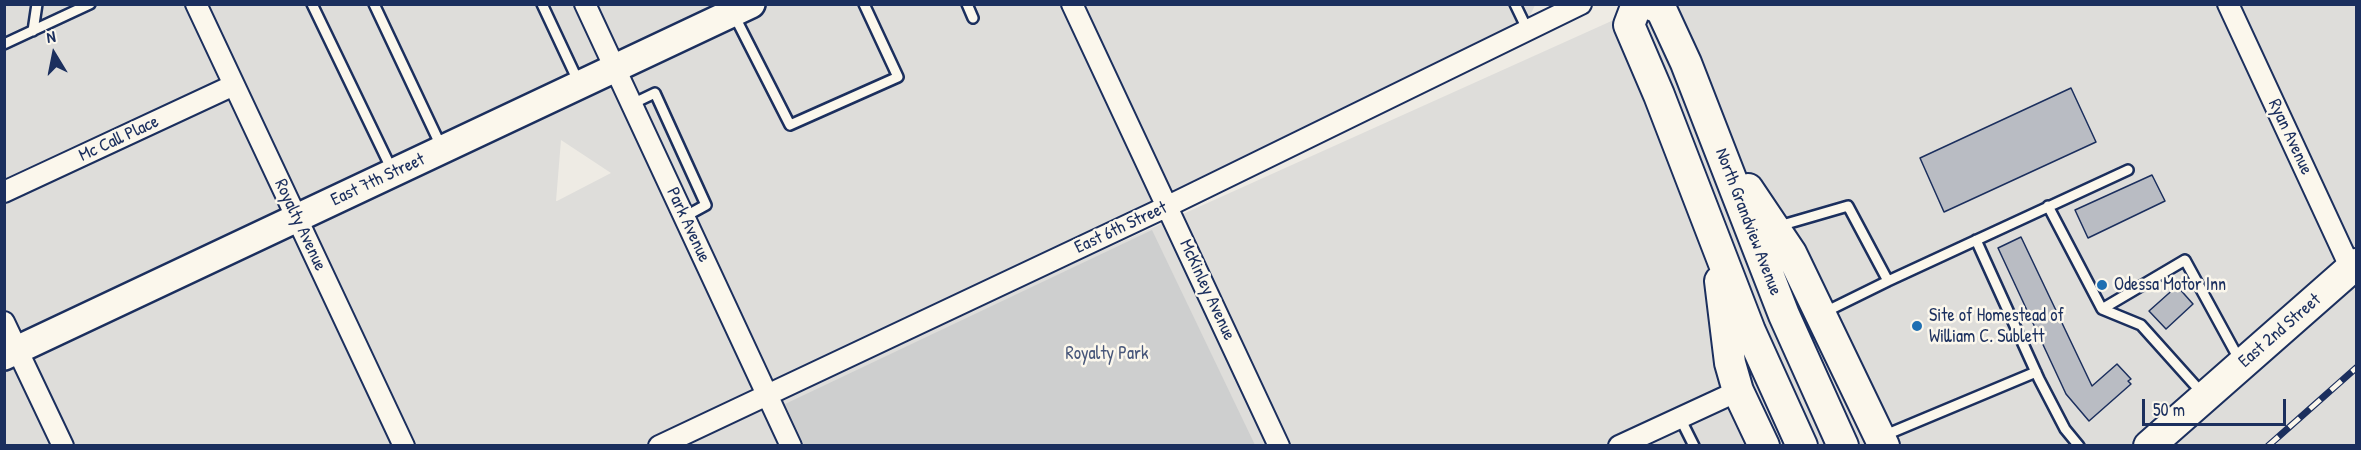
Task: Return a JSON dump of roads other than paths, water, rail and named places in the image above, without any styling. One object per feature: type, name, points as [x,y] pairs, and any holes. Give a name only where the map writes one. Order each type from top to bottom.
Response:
[{"type":"main road","name":"North Grandview Avenue","points":[[1636,4],[1629,25],[1659,94],[1750,331],[1802,446]]},
{"type":"main road","name":"North Grandview Avenue","points":[[1649,4],[1661,9],[1686,63],[1784,315],[1843,446]]},
{"type":"main road","points":[[1718,145],[1791,253],[1882,442]]},
{"type":"main road","points":[[1714,234],[1730,363],[1738,391],[1764,446]]},
{"type":"main road","name":"East 2nd Street","points":[[2149,446],[2354,266]]},
{"type":"street","name":"Royalty Avenue","points":[[196,4],[404,446]]},
{"type":"street","name":"Park Avenue","points":[[585,4],[792,446]]},
{"type":"street","name":"McKinley Avenue","points":[[1072,4],[1279,446]]},
{"type":"street","name":"East 6th Street","points":[[659,446],[1168,206],[1581,4]]},
{"type":"street","name":"Ryan Avenue","points":[[2228,4],[2354,266]]},
{"type":"street","name":"East 7th Street","points":[[11,353],[742,9]]},
{"type":"street","name":"Mc Call Place","points":[[4,192],[234,85]]},
{"type":"street","points":[[4,322],[11,353],[63,446]]},
{"type":"street","points":[[1619,446],[1738,391]]},
{"type":"lane","points":[[33,31],[37,4]]},
{"type":"lane","points":[[4,44],[90,4]]},
{"type":"lane","points":[[312,4],[393,173]]},
{"type":"lane","points":[[374,4],[443,150]]},
{"type":"lane","points":[[542,4],[580,85]]},
{"type":"lane","points":[[742,9],[790,125],[898,77],[864,4]]},
{"type":"lane","points":[[967,4],[973,18]]},
{"type":"lane","points":[[1515,4],[1528,31]]},
{"type":"lane","points":[[1820,314],[1888,280],[2128,170]]},
{"type":"lane","points":[[1774,227],[1848,206],[1888,280]]},
{"type":"lane","points":[[2048,206],[2102,309],[2141,325],[2205,397]]},
{"type":"lane","points":[[1976,240],[2036,372],[2065,429],[2079,446]]},
{"type":"lane","points":[[2102,309],[2185,260],[2242,364]]},
{"type":"lane","points":[[1882,442],[2036,372]]},
{"type":"lane","points":[[1680,418],[1694,446]]},
{"type":"railway","points":[[2268,446],[2356,368]]},
{"type":"place","name":"Odessa Motor Inn","points":[[2102,285]]},
{"type":"place","name":"Site of Homestead of William C. Sublett","points":[[1917,326]]},
{"type":"park label","name":"Royalty Park","points":[[1107,354]]}]
